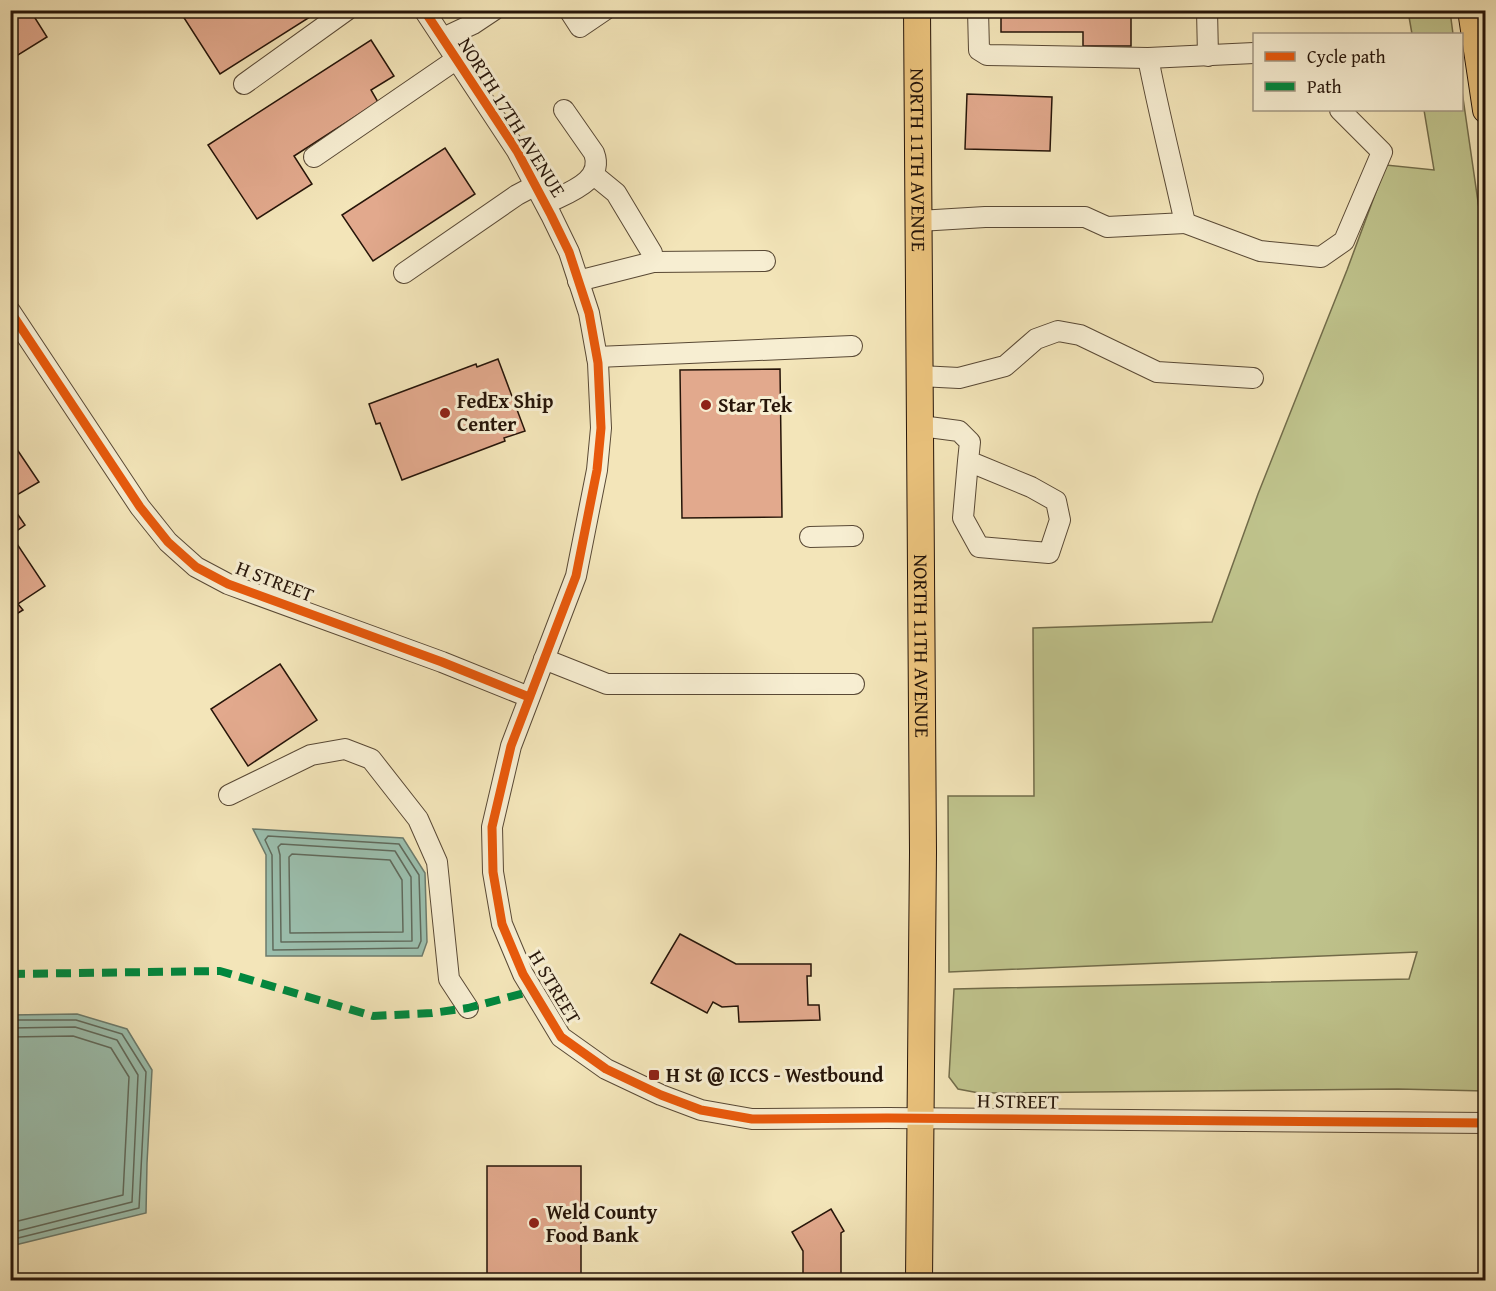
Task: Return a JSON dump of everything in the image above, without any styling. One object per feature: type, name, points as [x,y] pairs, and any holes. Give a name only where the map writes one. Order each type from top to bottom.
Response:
[{"type":"main road","name":"NORTH 11TH AVENUE","points":[[917,10],[923,852],[919,1281]]},
{"type":"main road","points":[[1471,10],[1485,110]]},
{"type":"street","points":[[244,84],[347,10]]},
{"type":"street","name":"NORTH 17TH AVENUE","points":[[424,10],[517,151],[546,204],[569,252],[589,313],[597,357],[601,428],[597,470],[576,576],[529,697]]},
{"type":"street","points":[[443,38],[473,24],[494,10]]},
{"type":"street","points":[[569,10],[580,27],[605,10]]},
{"type":"street","points":[[978,10],[979,50],[987,55],[1148,58],[1253,53]]},
{"type":"street","points":[[1208,10],[1208,56]]},
{"type":"street","points":[[1148,58],[1165,144],[1173,168],[1185,223]]},
{"type":"street","points":[[314,157],[457,59]]},
{"type":"street","points":[[546,204],[588,182],[594,175],[597,161],[594,153],[564,110]]},
{"type":"street","points":[[919,221],[1085,217],[1107,227],[1185,223],[1260,251],[1321,258],[1344,241],[1382,152],[1341,111]]},
{"type":"street","points":[[594,175],[616,193],[652,253],[653,262]]},
{"type":"street","points":[[404,273],[517,195],[536,185]]},
{"type":"street","points":[[578,281],[653,262],[765,261]]},
{"type":"street","name":"H STREET","points":[[10,311],[140,507],[168,542],[196,567],[228,584],[442,662],[529,697],[511,746],[492,827],[493,872],[502,924],[523,974],[561,1037],[606,1070],[701,1110],[752,1119],[920,1118],[1485,1123]]},
{"type":"street","points":[[920,376],[959,378],[1005,366],[1036,339],[1058,331],[1080,335],[1157,372],[1253,378]]},
{"type":"street","points":[[597,357],[852,346]]},
{"type":"street","points":[[921,426],[959,431],[970,442],[968,461],[963,518],[980,547],[1049,553],[1060,520],[1056,501],[1031,487],[968,461]]},
{"type":"street","points":[[810,537],[853,536]]},
{"type":"street","points":[[544,659],[607,684],[854,684]]},
{"type":"street","points":[[229,795],[312,756],[345,750],[371,759],[418,819],[437,861],[450,979],[468,1008]]},
{"type":"green space","points":[[1408,11],[1450,11],[1453,33],[1412,33]]},
{"type":"green space","points":[[1463,98],[1486,257],[1485,1091],[1398,1089],[979,1093],[958,1089],[949,1077],[954,989],[1409,979],[1417,952],[949,972],[948,796],[1034,796],[1033,628],[1212,622],[1258,494],[1386,165],[1434,170],[1424,111],[1463,111]]},
{"type":"water","points":[[253,829],[403,838],[425,873],[427,942],[422,956],[266,956],[266,855]]},
{"type":"water","points":[[77,1014],[127,1029],[152,1070],[146,1213],[11,1246],[11,1015]]},
{"type":"building","points":[[10,10],[30,10],[47,37],[10,60]]},
{"type":"building","points":[[179,10],[321,10],[220,74]]},
{"type":"building","points":[[1001,10],[1131,10],[1131,46],[1083,46],[1083,32],[1001,32]]},
{"type":"building","points":[[371,40],[394,76],[371,90],[378,102],[294,156],[312,184],[257,219],[208,145]]},
{"type":"building","points":[[967,94],[1052,97],[1050,151],[965,149]]},
{"type":"building","points":[[445,148],[475,194],[373,261],[342,215]]},
{"type":"building","name":"FedEx Ship Center","points":[[498,359],[525,431],[504,438],[505,441],[402,480],[380,423],[376,424],[369,404],[476,364],[477,367]]},
{"type":"building","points":[[780,369],[782,517],[682,518],[680,370]]},
{"type":"building","points":[[10,439],[39,482],[10,499]]},
{"type":"building","points":[[10,503],[25,525],[11,535],[45,586],[18,604],[23,610],[10,618]]},
{"type":"building","points":[[280,664],[317,720],[248,766],[211,709]]},
{"type":"building","points":[[680,934],[736,964],[811,964],[811,976],[807,976],[808,1005],[819,1005],[820,1020],[739,1022],[738,1006],[722,1007],[713,1002],[707,1013],[651,983]]},
{"type":"building","name":"Weld County Food Bank","points":[[487,1166],[581,1166],[581,1280],[487,1280]]},
{"type":"building","points":[[831,1209],[844,1231],[841,1233],[841,1275],[830,1275],[830,1280],[823,1280],[823,1275],[803,1275],[803,1251],[792,1232]]},
{"type":"marked path","points":[[10,974],[220,971],[373,1016],[432,1013],[468,1008],[532,991]]},
{"type":"cycle path","points":[[424,10],[517,151],[551,215],[569,252],[589,313],[598,363],[601,428],[597,470],[576,576],[511,746],[492,827],[493,872],[502,924],[523,974],[561,1037],[606,1069],[661,1095],[701,1110],[752,1119],[1486,1123]]},
{"type":"cycle path","points":[[10,311],[140,507],[168,542],[196,567],[228,584],[442,662],[529,697]]},
{"type":"place","name":"Star Tek","points":[[706,405]]},
{"type":"place","name":"FedEx Ship Center","points":[[445,413]]},
{"type":"place","name":"H St @ ICCS - Westbound","points":[[654,1075]]},
{"type":"place","name":"Weld County Food Bank","points":[[534,1223]]}]
